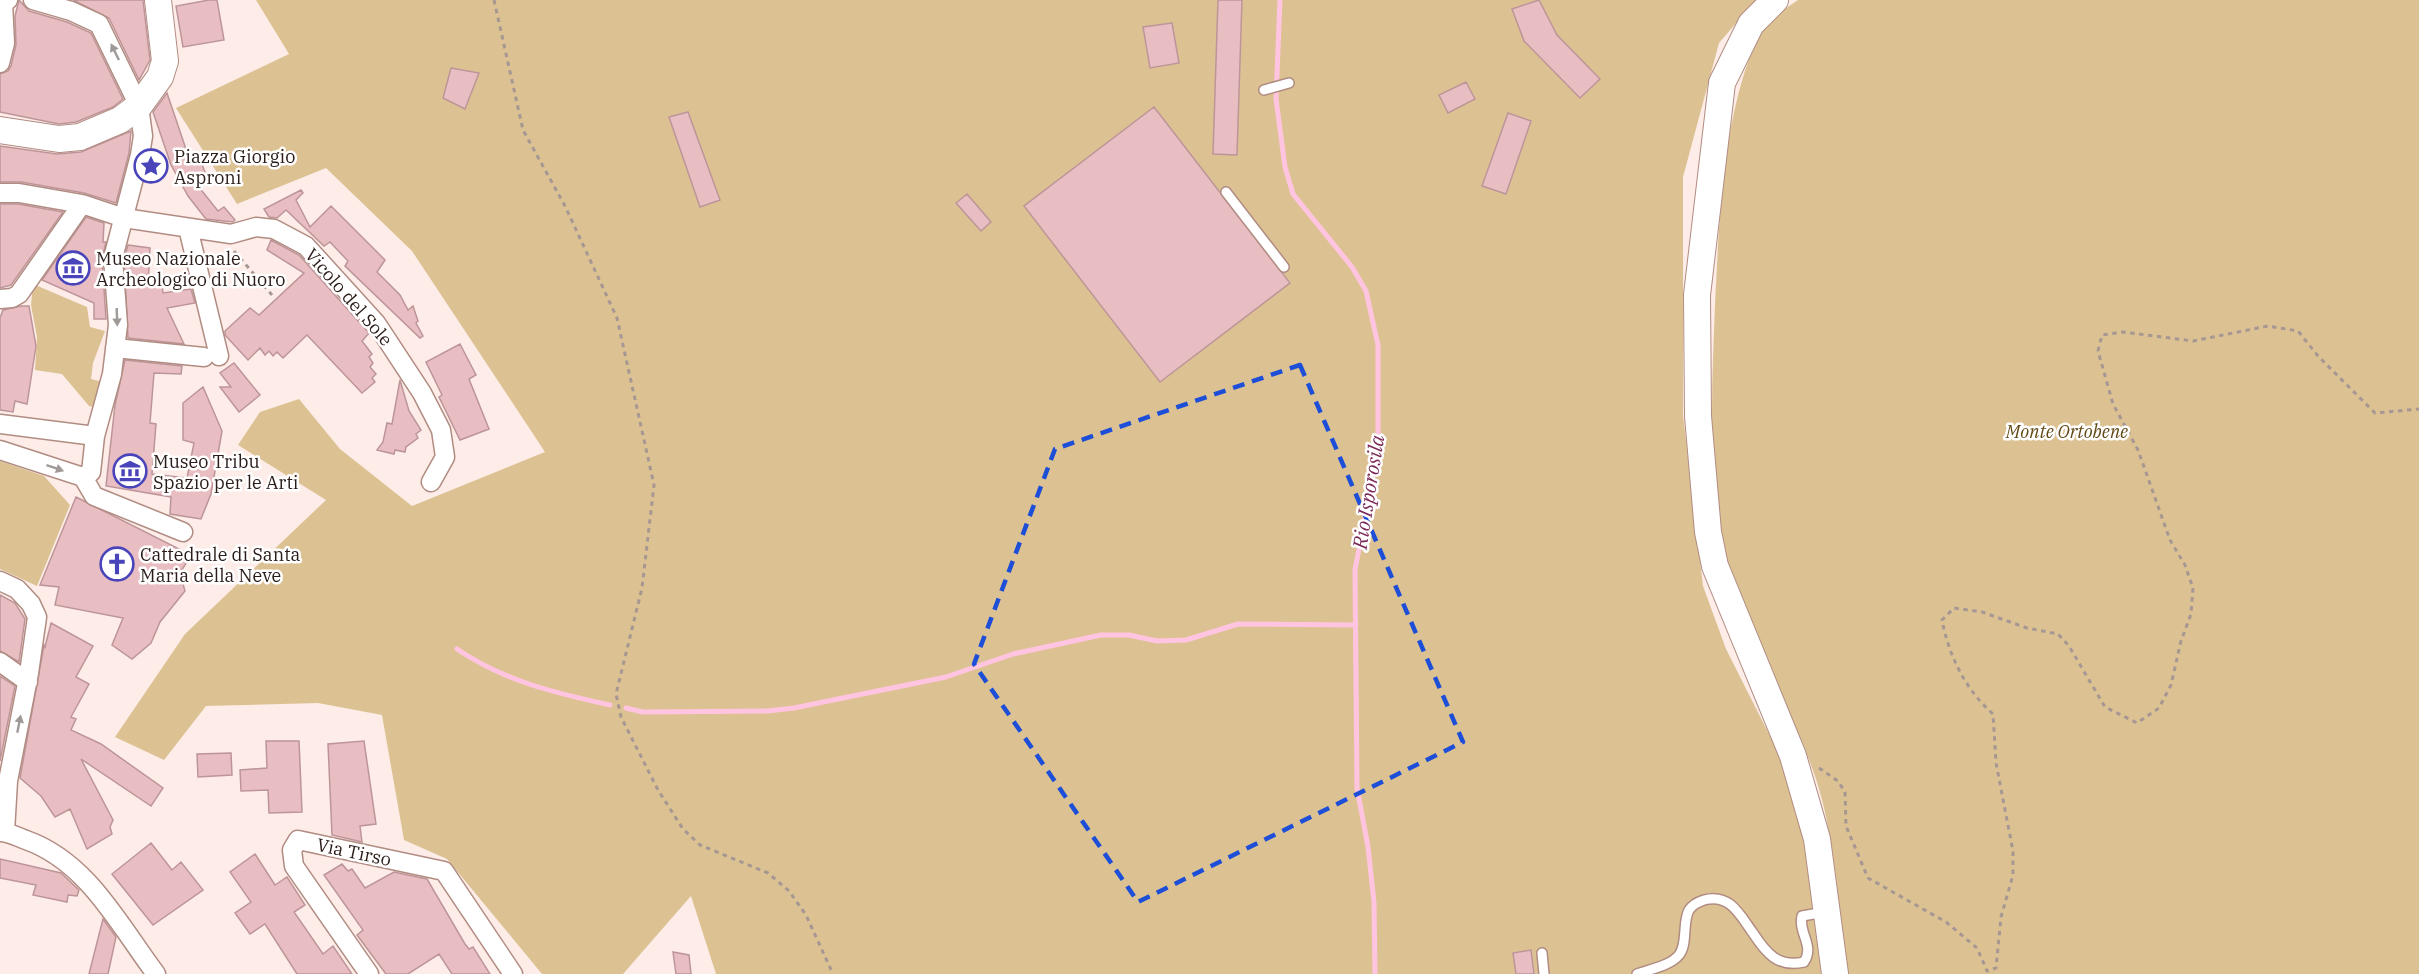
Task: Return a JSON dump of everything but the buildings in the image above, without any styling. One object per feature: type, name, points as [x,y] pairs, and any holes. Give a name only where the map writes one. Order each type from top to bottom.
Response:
[{"type":"main road","points":[[0,130],[59,139],[80,137],[120,120],[139,106],[160,76],[165,61],[158,0]]},
{"type":"main road","points":[[1775,0],[1751,24],[1722,83],[1696,295],[1698,416],[1708,531],[1715,566],[1793,756],[1817,839],[1835,974]]},
{"type":"street","points":[[0,63],[5,44],[3,3],[8,0]]},
{"type":"street","points":[[33,0],[71,11],[99,24],[139,106],[142,136],[140,155],[113,258],[118,325],[112,374],[95,436],[91,472],[83,477]]},
{"type":"street","name":"Vicolo del Sole","points":[[0,193],[19,193],[81,204],[124,218],[231,234],[256,227],[274,229],[306,246],[376,323],[422,393],[441,429],[445,457],[431,482]]},
{"type":"street","points":[[0,299],[12,298],[19,294],[81,204]]},
{"type":"street","points":[[115,348],[212,356],[188,228]]},
{"type":"street","points":[[0,424],[95,436]]},
{"type":"street","points":[[0,450],[83,477],[94,496],[183,532]]},
{"type":"street","points":[[0,581],[17,589],[32,604],[37,616],[28,682],[8,781],[3,832],[33,842],[60,857],[83,875],[156,974]]},
{"type":"street","points":[[0,662],[28,682]]},
{"type":"street","name":"Via Tirso","points":[[369,974],[294,866],[292,850],[298,840],[444,871],[513,974]]},
{"type":"lane","points":[[1264,90],[1289,83]]},
{"type":"lane","points":[[1226,192],[1284,267]]},
{"type":"lane","points":[[1637,974],[1670,962],[1680,954],[1689,911],[1696,903],[1710,898],[1724,899],[1735,908],[1768,956],[1783,963],[1804,962],[1809,955],[1808,945],[1799,927],[1802,916],[1827,912]]},
{"type":"lane","points":[[1542,953],[1544,974]]},
{"type":"path","points":[[494,0],[523,130],[565,206],[617,318],[654,485],[642,588],[615,694],[621,717],[658,790],[683,829],[700,845],[768,873],[789,891],[806,915],[833,974]]},
{"type":"path","points":[[217,232],[272,295]]},
{"type":"path","points":[[1793,756],[1824,770],[1838,781],[1845,792],[1846,825],[1868,878],[1946,922],[1977,948],[1988,970],[1996,968],[2001,917],[2013,875],[2013,851],[1996,763],[1993,714],[1977,700],[1948,651],[1942,620],[1954,608],[1982,612],[2027,628],[2058,634],[2069,646],[2105,707],[2137,723],[2159,708],[2171,685],[2181,641],[2191,614],[2193,588],[2185,565],[2170,540],[2138,450],[2113,404],[2098,351],[2102,335],[2123,333],[2193,341],[2268,326],[2298,331],[2318,356],[2375,413],[2419,409]]},
{"type":"highlighted area","points":[[1300,365],[1463,742],[1138,902],[974,664],[1055,449]]},
{"type":"green space","points":[[256,0],[1756,0],[1719,43],[1683,177],[1683,415],[1703,586],[1726,649],[1783,762],[1810,858],[1825,974],[716,974],[691,896],[623,974],[542,974],[447,859],[404,840],[382,715],[318,703],[206,706],[164,760],[115,737],[185,634],[326,500],[238,445],[260,412],[299,399],[340,449],[412,506],[545,452],[412,251],[326,168],[237,204],[176,108],[289,54]]},
{"type":"green space","name":"Monte Ortobene","points":[[1798,0],[2419,0],[2419,974],[1846,974],[1836,877],[1823,805],[1806,753],[1755,639],[1733,580],[1719,520],[1713,459],[1712,397],[1717,273],[1721,202],[1731,130],[1738,96],[1760,34],[1772,19]]},
{"type":"green space","points":[[33,284],[87,307],[90,327],[105,331],[93,363],[91,379],[103,382],[96,408],[89,406],[62,374],[35,370],[37,337],[31,305]]},
{"type":"green space","points":[[0,461],[44,476],[70,505],[37,586],[0,569]]},
{"type":"waterway","name":"Rio Isporosila","points":[[1280,0],[1276,99],[1285,167],[1293,194],[1352,267],[1366,291],[1378,345],[1378,449],[1355,570],[1357,788],[1368,847],[1374,902],[1375,974]]},
{"type":"waterway","points":[[626,708],[643,712],[767,711],[794,708],[946,677],[1013,654],[1101,635],[1129,635],[1157,641],[1186,640],[1238,624],[1356,625]]},
{"type":"waterway","points":[[457,649],[512,678],[570,696],[610,705]]},
{"type":"place","name":"Piazza Giorgio Asproni","points":[[151,166]]},
{"type":"place","name":"Museo Nazionale Archeologico di Nuoro","points":[[73,268]]},
{"type":"place","name":"Museo Tribu Spazio per le Arti","points":[[130,471]]},
{"type":"place","name":"Cattedrale di Santa Maria della Neve","points":[[117,564]]}]
